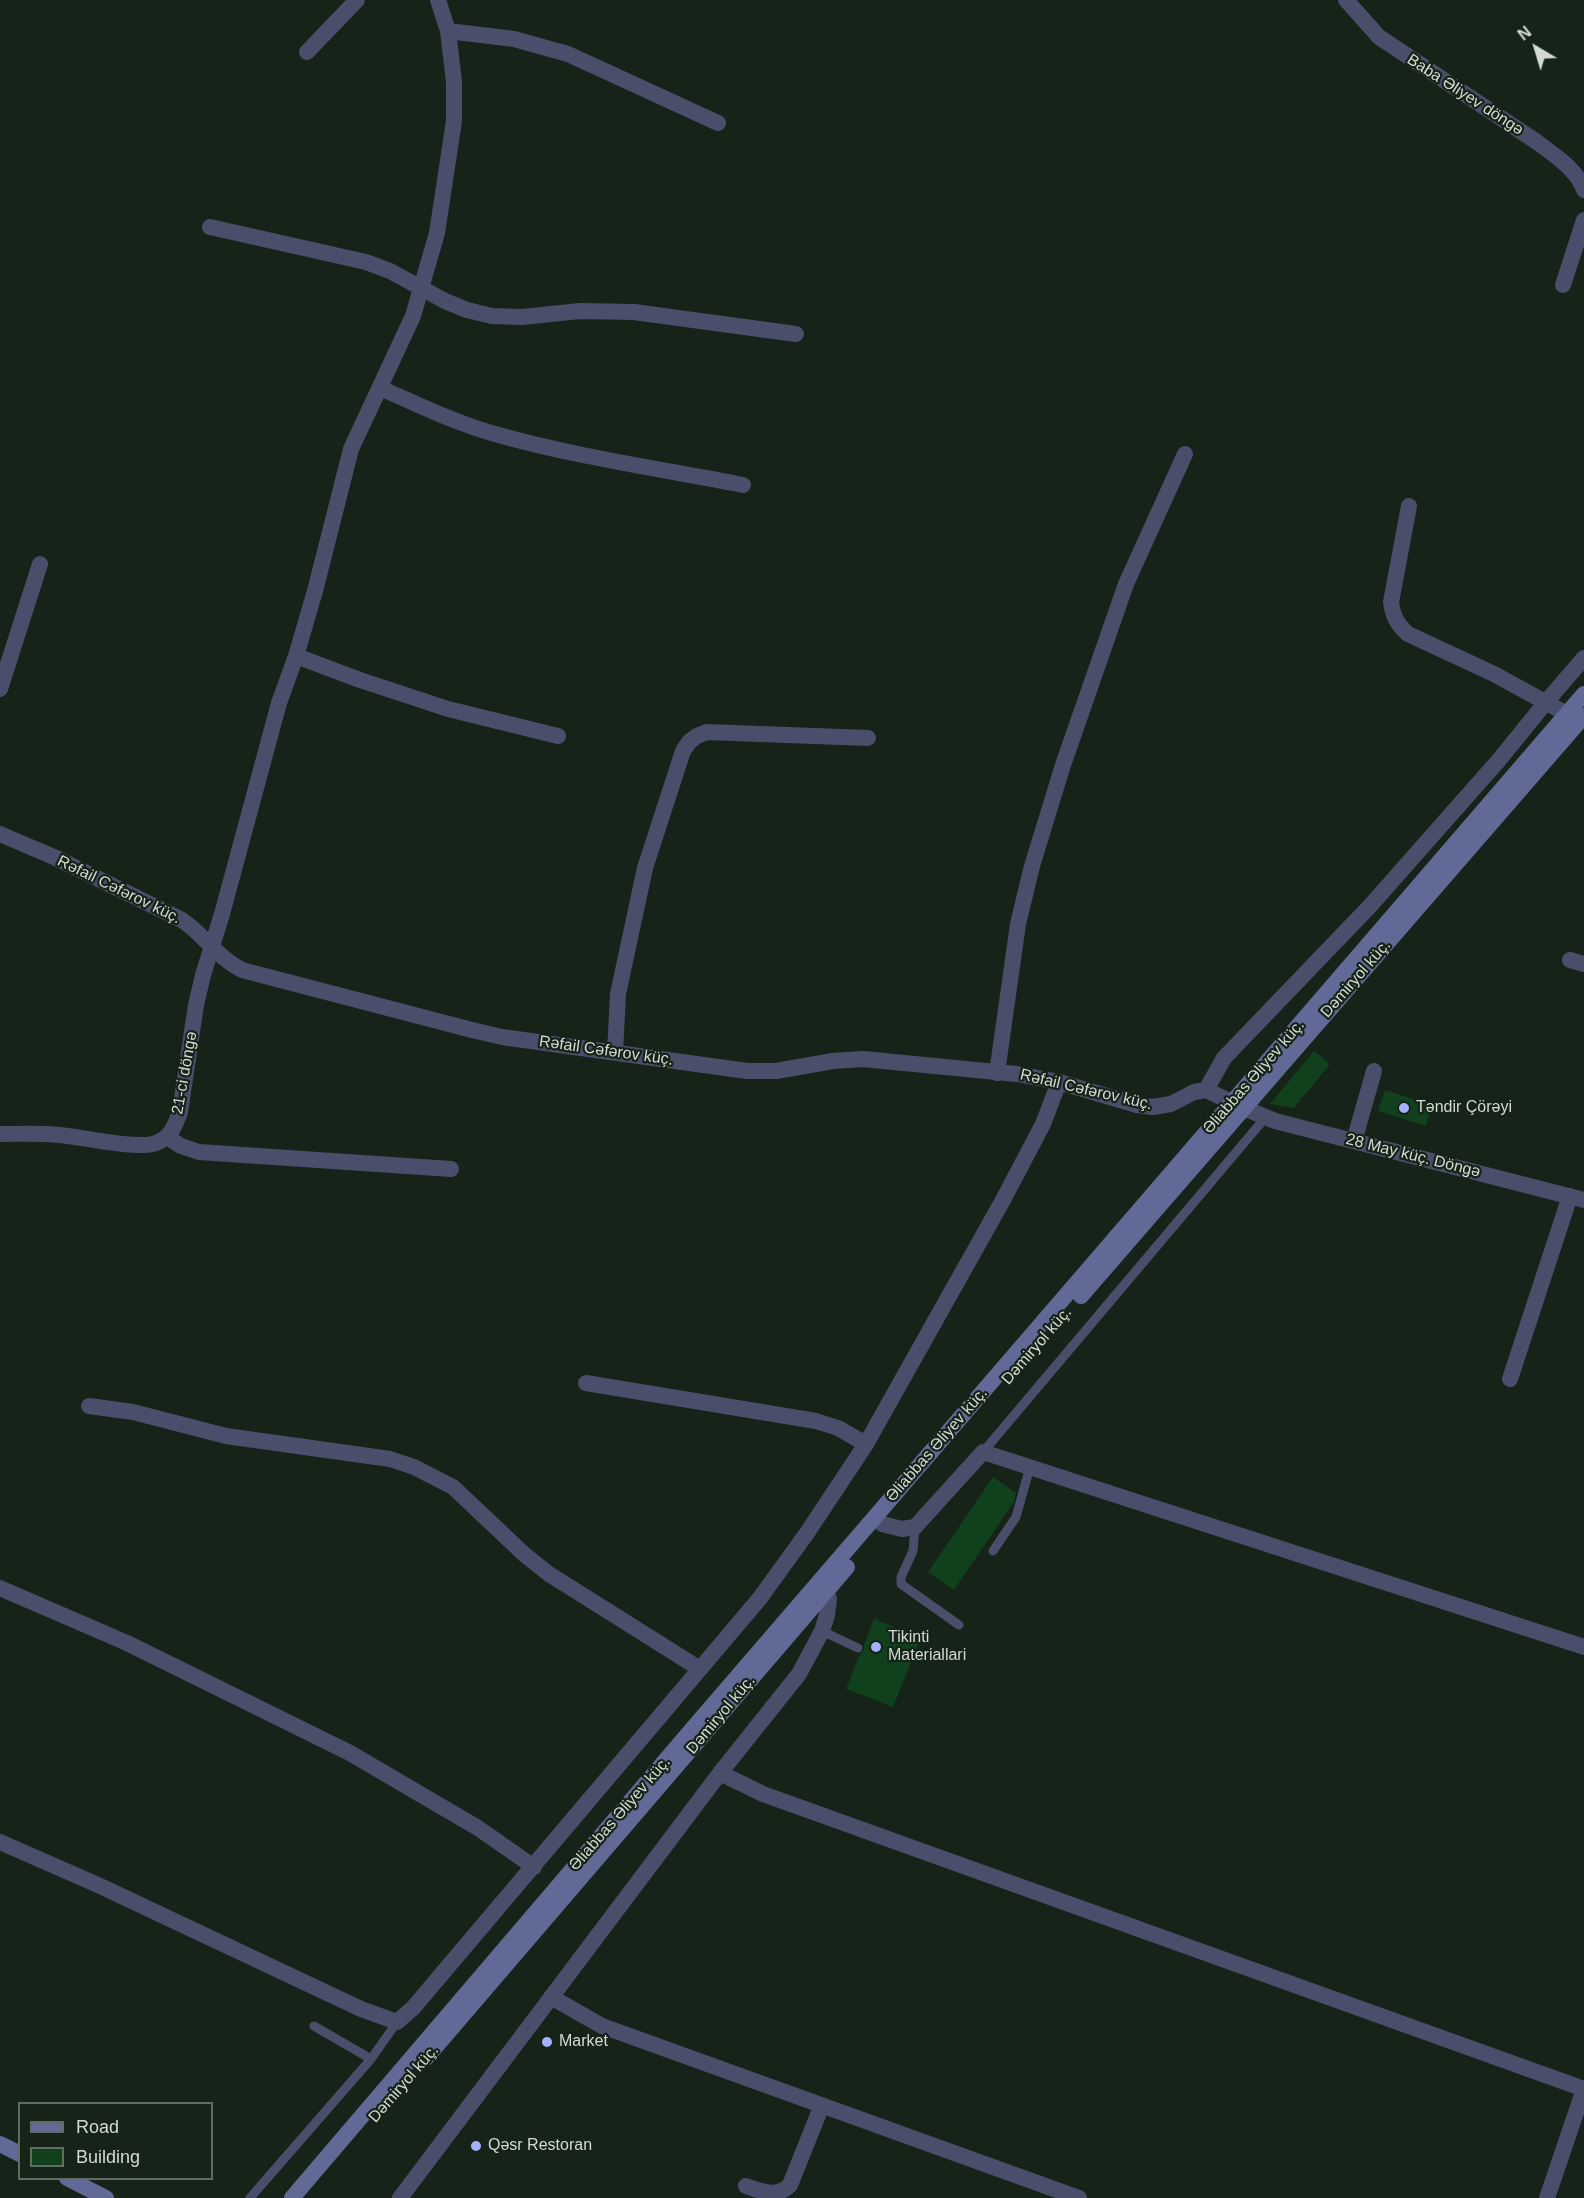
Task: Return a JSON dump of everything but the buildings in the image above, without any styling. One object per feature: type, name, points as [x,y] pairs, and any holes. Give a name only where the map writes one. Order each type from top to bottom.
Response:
[{"type":"main road","name":"Əliabbas Əliyev küç.","points":[[292,2198],[1238,1105],[1579,718],[1584,694]]},
{"type":"main road","name":"Dəmiryol küç.","points":[[307,2198],[826,1592],[1238,1105]]},
{"type":"main road","points":[[0,2145],[18,2153]]},
{"type":"main road","points":[[72,2180],[106,2198]]},
{"type":"street","points":[[307,52],[357,0]]},
{"type":"street","name":"21-ci döngə","points":[[0,1134],[57,1135],[154,1144],[167,1137],[175,1128],[180,1112],[196,1005],[211,946],[279,703],[296,656],[315,591],[351,449],[413,316],[437,233],[454,121],[454,82],[448,31],[438,0]]},
{"type":"street","name":"Baba Əliyev döngə","points":[[1346,0],[1379,37],[1537,142],[1560,160],[1581,181],[1584,190]]},
{"type":"street","points":[[448,31],[514,39],[568,54],[718,123]]},
{"type":"street","points":[[1563,285],[1584,220]]},
{"type":"street","points":[[210,228],[366,262],[390,271],[445,301],[467,310],[492,316],[580,311],[634,312],[796,334]]},
{"type":"street","points":[[380,388],[444,416],[494,434],[545,447],[743,485]]},
{"type":"street","points":[[997,1073],[1018,924],[1032,866],[1056,787],[1126,584],[1185,454]]},
{"type":"street","points":[[1409,506],[1390,603],[1393,618],[1408,634],[1494,674],[1579,718]]},
{"type":"street","points":[[0,689],[40,564]]},
{"type":"street","points":[[296,656],[448,709],[558,736]]},
{"type":"street","points":[[1238,1105],[1206,1090],[1224,1058],[1370,906],[1499,760],[1584,658]]},
{"type":"street","points":[[615,1052],[618,994],[645,868],[683,751],[689,742],[707,732],[868,738]]},
{"type":"street","name":"Rəfail Cəfərov küç.","points":[[0,834],[54,857],[182,920],[200,934],[228,963],[242,970],[424,1019],[502,1037],[747,1071],[776,1071],[833,1060],[863,1059],[1017,1074],[1059,1082],[1137,1105],[1153,1107],[1171,1104],[1194,1092],[1206,1090]]},
{"type":"street","points":[[1354,1141],[1374,1071]]},
{"type":"street","points":[[0,1842],[98,1885],[361,2009],[397,2022],[413,2008],[534,1867],[760,1598],[840,1485],[866,1444],[1028,1154],[1043,1124],[1059,1082]]},
{"type":"street","name":"28 May küç. Döngə","points":[[1238,1105],[1265,1118],[1577,1198]]},
{"type":"street","points":[[167,1137],[181,1146],[199,1152],[451,1168]]},
{"type":"street","points":[[1510,1378],[1577,1198]]},
{"type":"street","points":[[586,1383],[816,1421],[838,1428],[866,1444]]},
{"type":"street","points":[[89,1406],[133,1412],[226,1436],[390,1459],[414,1467],[453,1487],[525,1555],[549,1574],[700,1668]]},
{"type":"street","points":[[882,1524],[902,1529],[915,1527],[983,1452],[1584,1647]]},
{"type":"street","points":[[0,1588],[127,1642],[350,1753],[478,1828],[534,1867]]},
{"type":"street","points":[[400,2198],[720,1773],[799,1674],[822,1631],[829,1599],[826,1592]]},
{"type":"street","points":[[720,1773],[763,1794],[1584,2089],[1547,2198]]},
{"type":"street","points":[[551,1997],[602,2026],[1078,2198]]},
{"type":"street","points":[[746,2186],[776,2196],[784,2193],[790,2185],[822,2105]]},
{"type":"lane","points":[[983,1452],[1265,1118]]},
{"type":"lane","points":[[993,1551],[1016,1517],[1030,1467]]},
{"type":"lane","points":[[915,1527],[913,1551],[901,1578],[901,1584],[959,1625]]},
{"type":"lane","points":[[822,1631],[858,1648]]},
{"type":"lane","points":[[250,2198],[371,2059],[397,2022]]},
{"type":"lane","points":[[314,2026],[371,2059]]},
{"type":"place","name":"Təndir Çörəyi","points":[[1404,1108]]},
{"type":"place","name":"Tikinti Materiallari","points":[[876,1647]]},
{"type":"place","name":"Market","points":[[547,2042]]},
{"type":"place","name":"Qəsr Restoran","points":[[476,2146]]}]
